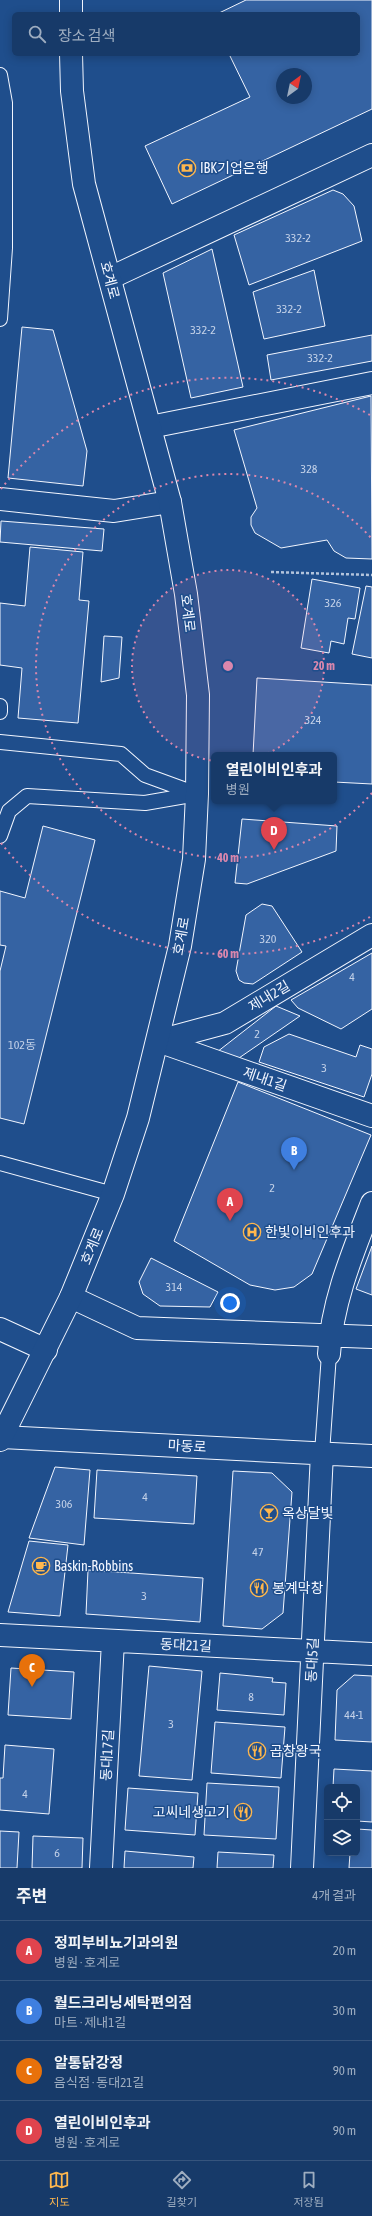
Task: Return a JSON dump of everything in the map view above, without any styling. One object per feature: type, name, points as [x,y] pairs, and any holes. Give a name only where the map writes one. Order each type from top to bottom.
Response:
[{"type":"street","points":[[71,0],[71,12]]},
{"type":"street","name":"호계로","points":[[1,1438],[71,1297],[113,1194],[138,1118],[158,1041],[180,946],[194,860],[197,794],[198,695],[186,594],[170,502],[84,184],[72,91],[71,56]]},
{"type":"street","points":[[110,278],[371,158]]},
{"type":"street","points":[[150,427],[372,383]]},
{"type":"street","points":[[0,499],[114,511],[170,502]]},
{"type":"street","name":"제내2길","points":[[158,1041],[225,1022],[372,935]]},
{"type":"street","name":"제내1길","points":[[158,1041],[372,1116]]},
{"type":"street","points":[[329,1344],[344,1274],[372,1203]]},
{"type":"street","points":[[71,1297],[137,1328],[329,1344],[372,1337]]},
{"type":"street","points":[[0,1329],[46,1350]]},
{"type":"street","name":"마동로","points":[[1,1438],[323,1446],[372,1456]]},
{"type":"street","name":"동대5길","points":[[302,1868],[323,1446]]},
{"type":"street","name":"동대21길","points":[[0,1635],[372,1654]]},
{"type":"street","name":"동대17길","points":[[101,1868],[113,1641]]},
{"type":"lane","points":[[0,75],[5,103],[5,248],[0,319]]},
{"type":"lane","points":[[0,706],[0,712]]},
{"type":"lane","points":[[0,742],[121,754],[145,775],[197,794]]},
{"type":"lane","points":[[0,836],[9,811],[27,796],[144,803],[197,794]]},
{"type":"lane","points":[[0,1163],[113,1194]]},
{"type":"lane","points":[[323,1446],[329,1344]]},
{"type":"path","points":[[271,572],[372,574]]},
{"type":"building","points":[[246,0],[372,0],[372,109],[172,204],[145,146],[250,97],[230,56],[360,56],[360,12],[221,12]]},
{"type":"building","points":[[333,190],[343,194],[354,206],[362,241],[249,285],[234,235]]},
{"type":"building","points":[[212,249],[243,387],[191,398],[163,273]]},
{"type":"building","points":[[314,270],[325,326],[264,339],[253,292]]},
{"type":"building","points":[[22,327],[53,330],[87,451],[83,486],[8,478]]},
{"type":"building","points":[[372,335],[372,361],[271,380],[267,355]]},
{"type":"building","points":[[371,396],[372,559],[346,558],[334,551],[327,540],[281,548],[255,533],[251,525],[251,517],[257,508],[234,430]]},
{"type":"building","points":[[1,521],[104,529],[102,551],[0,542]]},
{"type":"building","points":[[30,547],[83,552],[79,600],[89,601],[78,723],[18,718],[22,668],[0,665],[0,603],[25,606]]},
{"type":"building","points":[[312,579],[360,588],[355,619],[348,618],[344,644],[331,641],[329,653],[301,648]]},
{"type":"building","points":[[366,586],[372,587],[372,658],[352,654]]},
{"type":"building","points":[[104,636],[122,637],[119,678],[101,682]]},
{"type":"building","points":[[257,678],[372,685],[372,784],[337,782],[337,752],[253,752]]},
{"type":"building","points":[[242,819],[337,826],[336,851],[247,884],[235,883]]},
{"type":"building","points":[[43,826],[95,840],[24,1124],[0,1118],[0,971],[6,946],[0,945],[0,891],[25,898]]},
{"type":"building","points":[[262,904],[272,906],[302,952],[253,984],[244,983],[239,980],[236,971],[246,915]]},
{"type":"building","points":[[372,953],[372,1009],[341,1029],[298,1008],[291,1000]]},
{"type":"building","points":[[276,1006],[300,1016],[239,1058],[217,1052]]},
{"type":"building","points":[[289,1034],[356,1057],[360,1045],[372,1049],[372,1074],[364,1097],[259,1062],[264,1047]]},
{"type":"building","points":[[238,1082],[371,1135],[312,1274],[294,1287],[275,1290],[250,1285],[174,1241]]},
{"type":"building","points":[[372,1246],[372,1295],[356,1289]]},
{"type":"building","points":[[151,1258],[218,1292],[210,1307],[160,1306],[143,1294],[139,1282]]},
{"type":"building","points":[[55,1467],[90,1470],[84,1545],[29,1538]]},
{"type":"building","points":[[97,1470],[197,1476],[194,1524],[94,1518]]},
{"type":"building","points":[[233,1471],[272,1473],[292,1492],[283,1613],[262,1629],[223,1626]]},
{"type":"building","points":[[29,1541],[68,1545],[60,1616],[8,1612]]},
{"type":"building","points":[[88,1570],[203,1578],[200,1622],[86,1614]]},
{"type":"building","points":[[149,1666],[202,1671],[192,1780],[139,1776]]},
{"type":"building","points":[[11,1668],[74,1672],[71,1719],[8,1715]]},
{"type":"building","points":[[220,1673],[273,1678],[272,1682],[286,1683],[284,1715],[217,1710]]},
{"type":"building","points":[[354,1675],[372,1676],[372,1742],[335,1740],[337,1690]]},
{"type":"building","points":[[215,1722],[285,1727],[281,1778],[211,1773]]},
{"type":"building","points":[[5,1745],[54,1749],[49,1814],[0,1810],[0,1778],[3,1778]]},
{"type":"building","points":[[334,1769],[372,1771],[372,1822],[360,1821],[360,1784],[333,1784]]},
{"type":"building","points":[[207,1783],[279,1787],[276,1839],[204,1835]]},
{"type":"building","points":[[128,1788],[198,1793],[195,1835],[125,1830]]},
{"type":"building","points":[[360,1829],[372,1830],[372,1868],[349,1868],[350,1856],[360,1856]]},
{"type":"building","points":[[0,1831],[19,1832],[17,1868],[0,1868]]},
{"type":"building","points":[[33,1836],[83,1838],[82,1868],[32,1868]]},
{"type":"building","points":[[125,1851],[194,1857],[193,1868],[124,1868]]},
{"type":"building","points":[[218,1852],[274,1855],[273,1868],[217,1868]]},
{"type":"place","name":"IBK기업은행","points":[[187,168]]},
{"type":"place","name":"열린이비인후과","points":[[274,850]]},
{"type":"place","name":"월드크리닝세탁편의점","points":[[294,1170]]},
{"type":"place","name":"정피부비뇨기과의원","points":[[230,1221]]},
{"type":"place","name":"한빛이비인후과","points":[[252,1232]]},
{"type":"place","name":"옥상달빛","points":[[269,1513]]},
{"type":"place","name":"Baskin-Robbins","points":[[41,1566]]},
{"type":"place","name":"봉계막창","points":[[259,1588]]},
{"type":"place","name":"알통닭강정","points":[[32,1687]]},
{"type":"place","name":"곱창왕국","points":[[257,1751]]},
{"type":"place","name":"고씨네생고기","points":[[243,1812]]}]
